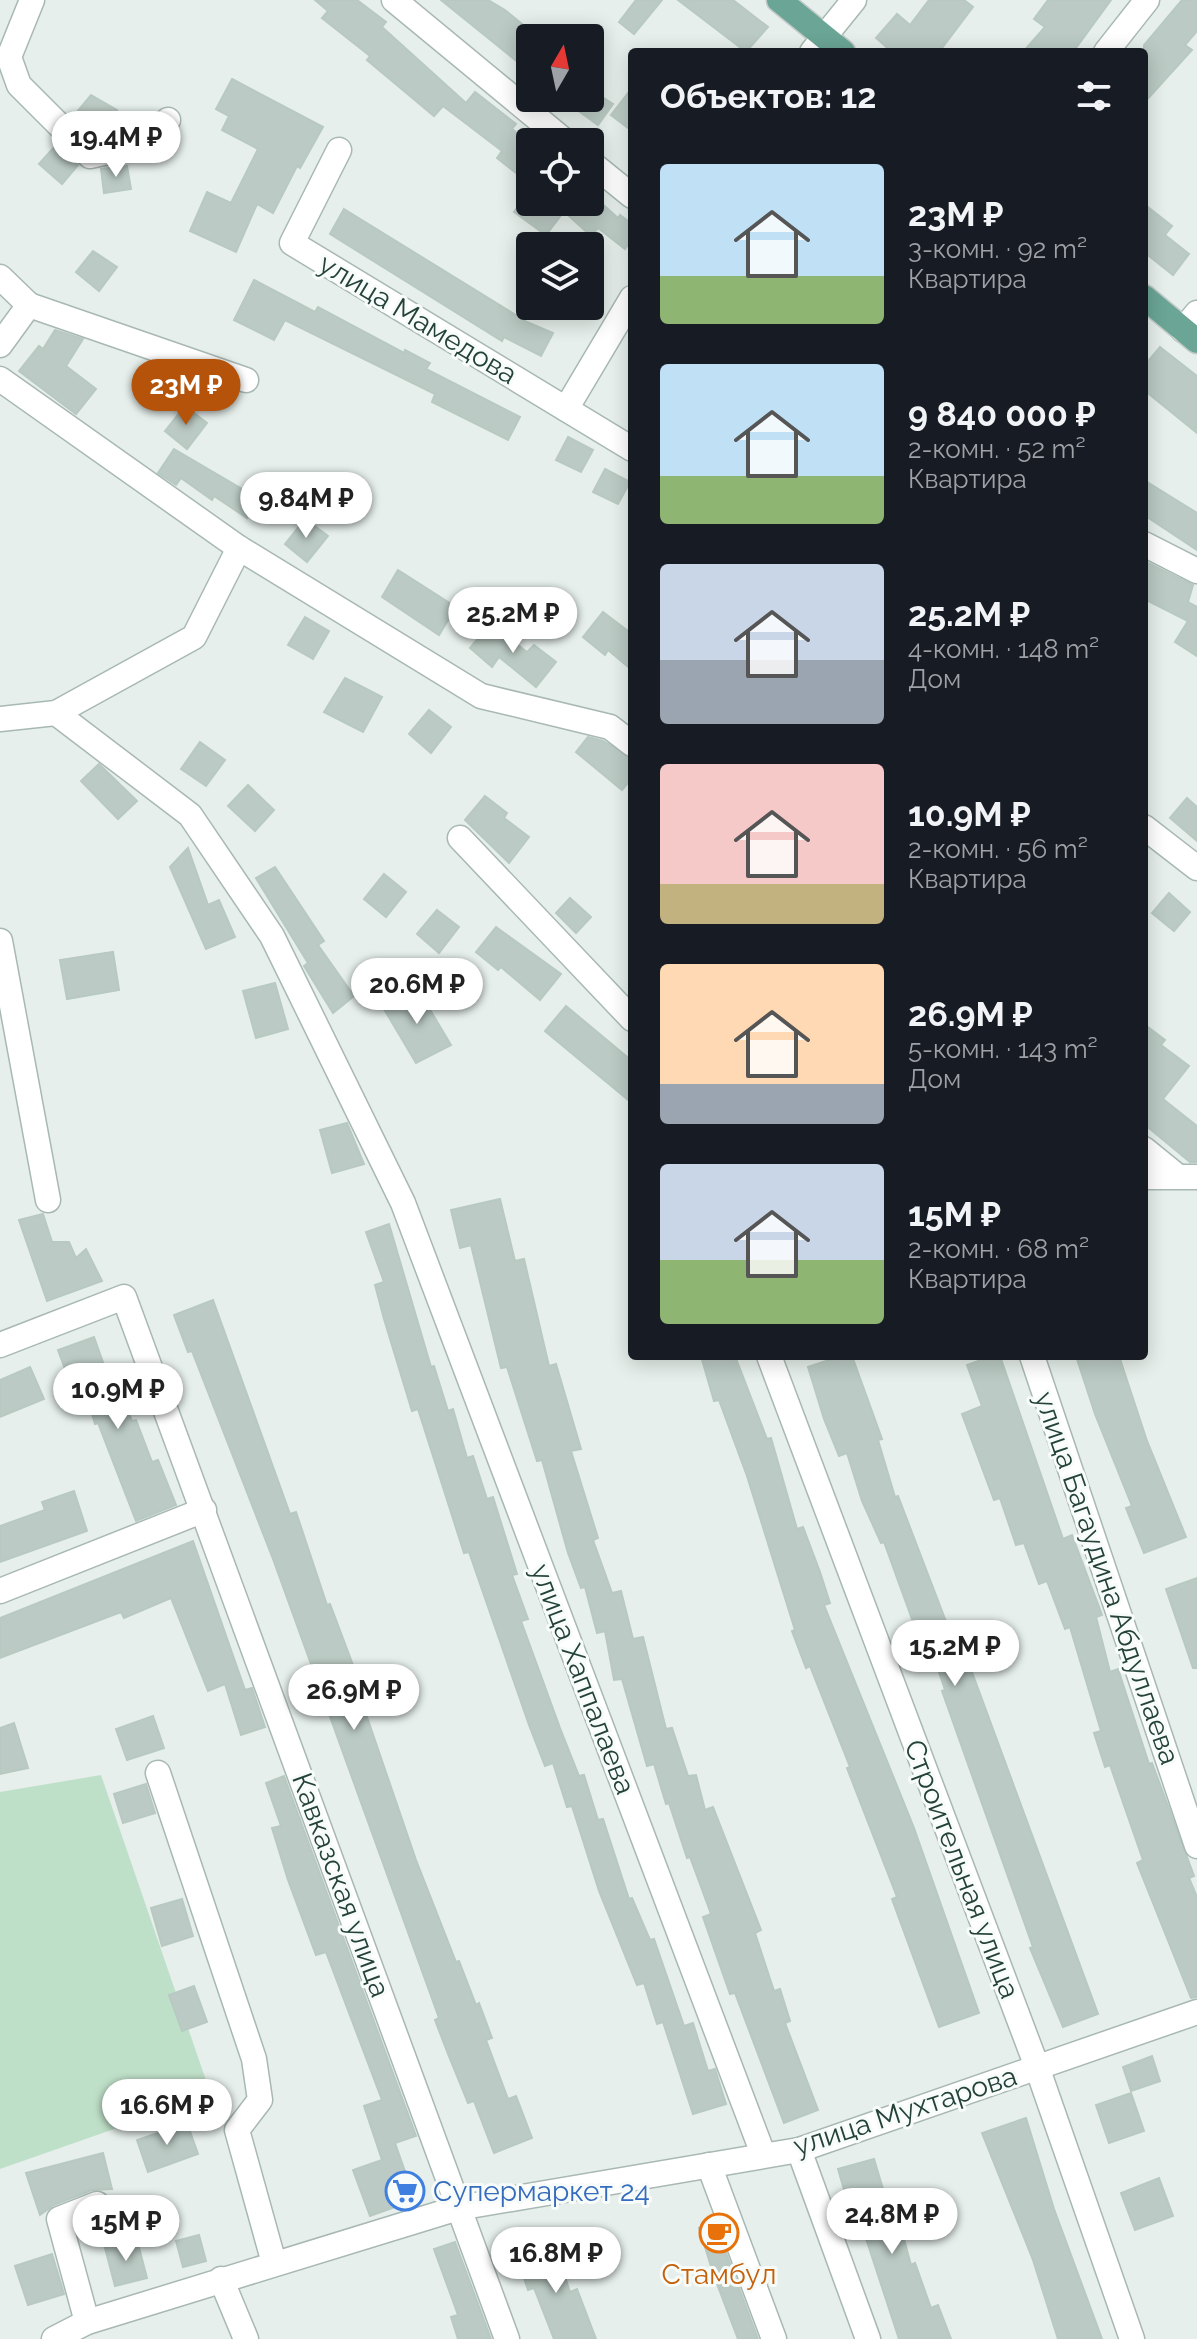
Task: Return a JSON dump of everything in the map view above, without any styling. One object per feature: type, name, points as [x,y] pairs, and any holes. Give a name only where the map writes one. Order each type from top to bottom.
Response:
[{"type":"main road","points":[[779,0],[818,44]]},
{"type":"main road","points":[[1148,300],[1192,328]]},
{"type":"street","points":[[32,0],[9,57],[19,85],[90,156],[141,145],[168,120]]},
{"type":"street","points":[[394,0],[549,128]]},
{"type":"street","points":[[818,44],[854,0]]},
{"type":"street","points":[[1109,48],[1147,0]]},
{"type":"street","name":"улица Мамедова","points":[[339,150],[292,243],[628,447]]},
{"type":"street","points":[[604,173],[628,193]]},
{"type":"street","points":[[0,277],[29,305],[246,380]]},
{"type":"street","points":[[0,345],[29,305]]},
{"type":"street","points":[[566,409],[628,305]]},
{"type":"street","points":[[0,379],[239,548],[481,696],[610,727],[628,741]]},
{"type":"street","points":[[1148,546],[1197,571]]},
{"type":"street","points":[[0,719],[56,713],[194,637],[239,548]]},
{"type":"street","name":"улица Хаппалаева","points":[[56,713],[190,815],[272,936],[403,1203],[763,2154]]},
{"type":"street","points":[[1148,830],[1197,868]]},
{"type":"street","points":[[460,838],[628,1015]]},
{"type":"street","points":[[0,941],[48,1200]]},
{"type":"street","points":[[1148,1152],[1187,1176]]},
{"type":"street","points":[[1148,1177],[1187,1176]]},
{"type":"street","name":"Кавказская улица","points":[[0,1345],[124,1297],[507,2339]]},
{"type":"street","name":"Строительная улица","points":[[771,1360],[1037,2067],[1132,2339]]},
{"type":"street","name":"улица Багаудина Абдуллаева","points":[[1033,1360],[1197,1846]]},
{"type":"street","points":[[0,1591],[204,1510]]},
{"type":"street","points":[[158,1773],[254,2059],[260,2100],[237,2130],[274,2263]]},
{"type":"street","name":"улица Мухтарова","points":[[54,2339],[87,2322],[458,2208],[799,2150],[1197,2012]]},
{"type":"street","points":[[799,2150],[868,2339]]},
{"type":"street","points":[[709,2165],[774,2339]]},
{"type":"street","points":[[87,2322],[59,2219],[97,2204]]},
{"type":"street","points":[[221,2279],[246,2339]]},
{"type":"green space","points":[[101,1775],[211,2095],[0,2169],[0,1792]]},
{"type":"building","points":[[315,0],[357,0],[386,22],[382,27],[466,103],[475,92],[516,124],[512,129],[516,132],[516,173],[497,158],[502,151],[443,106],[434,116],[367,60],[370,56],[322,18],[328,11]]},
{"type":"building","points":[[441,0],[488,0],[505,10],[522,24],[516,24],[516,61]]},
{"type":"building","points":[[636,0],[662,0],[634,34],[619,22]]},
{"type":"building","points":[[678,0],[733,0],[768,27],[750,48],[741,48]]},
{"type":"building","points":[[929,0],[964,0],[973,7],[942,48],[887,48],[876,38],[897,14],[910,25]]},
{"type":"building","points":[[1048,0],[1111,0],[1076,48],[1027,48],[1045,27],[1034,19]]},
{"type":"building","points":[[1182,0],[1197,0],[1197,31],[1185,45],[1192,50],[1148,99],[1148,48],[1144,45]]},
{"type":"building","points":[[232,79],[323,127],[300,168],[297,166],[273,213],[257,204],[236,252],[190,231],[207,192],[231,203],[258,149],[222,130],[229,116],[216,109]]},
{"type":"building","points":[[628,93],[628,128],[611,115]]},
{"type":"building","points":[[91,95],[117,110],[99,131],[77,112]]},
{"type":"building","points":[[604,98],[613,104],[598,125],[580,112],[604,112]]},
{"type":"building","points":[[57,144],[78,165],[62,184],[39,164]]},
{"type":"building","points":[[127,166],[131,189],[104,193],[101,169]]},
{"type":"building","points":[[604,206],[618,218],[620,215],[628,221],[628,245],[625,249],[598,228],[594,232],[587,232],[569,216],[604,216]]},
{"type":"building","points":[[1148,207],[1172,226],[1165,235],[1189,254],[1173,275],[1148,255]]},
{"type":"building","points":[[344,209],[516,315],[516,320],[524,320],[553,333],[541,356],[504,337],[502,341],[330,234]]},
{"type":"building","points":[[520,216],[560,216],[548,232],[542,232]]},
{"type":"building","points":[[93,251],[117,267],[99,291],[76,272]]},
{"type":"building","points":[[254,280],[315,312],[318,307],[404,353],[405,350],[430,363],[426,369],[520,417],[508,440],[432,402],[435,394],[285,320],[274,340],[234,320]]},
{"type":"building","points":[[55,330],[83,339],[66,366],[96,389],[76,414],[19,371],[39,346],[43,349]]},
{"type":"building","points":[[1160,347],[1197,376],[1197,433],[1148,393],[1148,361]]},
{"type":"building","points":[[185,406],[207,423],[187,449],[165,431]]},
{"type":"building","points":[[568,437],[593,450],[581,472],[556,460]]},
{"type":"building","points":[[174,449],[259,499],[247,518],[214,496],[212,500],[181,478],[176,485],[158,473]]},
{"type":"building","points":[[605,469],[628,481],[618,504],[593,492]]},
{"type":"building","points":[[1148,482],[1197,513],[1197,550],[1148,518]]},
{"type":"building","points":[[305,519],[328,536],[307,562],[285,544]]},
{"type":"building","points":[[1148,563],[1193,585],[1188,602],[1197,607],[1197,656],[1175,642],[1188,621],[1148,601]]},
{"type":"building","points":[[398,570],[456,607],[439,635],[382,597]]},
{"type":"building","points":[[603,612],[628,631],[628,667],[608,650],[605,655],[583,637]]},
{"type":"building","points":[[305,617],[329,631],[313,659],[288,645]]},
{"type":"building","points":[[490,624],[527,652],[534,645],[556,662],[536,687],[499,657],[492,667],[470,648]]},
{"type":"building","points":[[345,678],[382,697],[363,732],[324,712]]},
{"type":"building","points":[[429,710],[451,727],[431,753],[409,734]]},
{"type":"building","points":[[588,737],[603,741],[628,757],[628,783],[622,790],[576,752]]},
{"type":"building","points":[[200,742],[225,760],[206,786],[181,769]]},
{"type":"building","points":[[99,764],[137,801],[118,819],[81,781]]},
{"type":"building","points":[[248,785],[274,810],[255,831],[228,806]]},
{"type":"building","points":[[485,796],[507,813],[504,818],[529,837],[509,863],[465,820]]},
{"type":"building","points":[[1187,798],[1197,807],[1197,841],[1170,818]]},
{"type":"building","points":[[188,848],[208,905],[219,900],[235,937],[206,949],[170,867]]},
{"type":"building","points":[[275,867],[324,941],[318,945],[354,996],[333,1013],[304,966],[308,963],[256,878]]},
{"type":"building","points":[[384,874],[406,892],[386,917],[364,899]]},
{"type":"building","points":[[1169,893],[1190,912],[1174,931],[1152,913]]},
{"type":"building","points":[[570,898],[591,917],[576,933],[556,913]]},
{"type":"building","points":[[437,910],[459,927],[439,953],[417,934]]},
{"type":"building","points":[[496,927],[561,974],[540,1000],[501,967],[498,970],[476,952]]},
{"type":"building","points":[[113,952],[119,990],[67,999],[60,960]]},
{"type":"building","points":[[275,983],[288,1029],[256,1038],[243,991]]},
{"type":"building","points":[[417,988],[451,1045],[416,1063],[384,1009]]},
{"type":"building","points":[[566,1006],[628,1058],[628,1100],[545,1031]]},
{"type":"building","points":[[1148,1027],[1165,1040],[1161,1045],[1189,1066],[1163,1099],[1197,1126],[1197,1162],[1190,1162],[1148,1127]]},
{"type":"building","points":[[347,1123],[364,1164],[332,1173],[320,1130]]},
{"type":"building","points":[[500,1199],[515,1261],[524,1259],[549,1366],[556,1364],[581,1449],[571,1451],[598,1538],[593,1540],[612,1593],[621,1591],[633,1639],[643,1637],[666,1729],[672,1728],[688,1776],[696,1775],[705,1810],[713,1807],[761,1930],[755,1933],[774,1991],[780,1989],[790,2021],[785,2023],[818,2110],[784,2123],[735,1993],[730,1994],[703,1917],[711,1914],[690,1857],[687,1858],[669,1803],[666,1804],[654,1764],[647,1766],[622,1679],[614,1680],[605,1631],[597,1633],[585,1587],[581,1588],[568,1553],[542,1460],[537,1461],[507,1367],[501,1368],[471,1245],[460,1248],[451,1210]]},
{"type":"building","points":[[43,1214],[52,1242],[69,1242],[76,1258],[86,1249],[102,1281],[47,1301],[19,1220]]},
{"type":"building","points":[[389,1224],[431,1367],[434,1366],[448,1411],[453,1409],[467,1458],[473,1456],[487,1499],[493,1497],[517,1574],[512,1575],[528,1619],[521,1621],[560,1728],[579,1776],[584,1775],[598,1820],[603,1819],[629,1899],[632,1898],[650,1940],[654,1939],[684,2026],[693,2023],[708,2071],[715,2069],[726,2104],[693,2114],[663,2022],[657,2024],[644,1983],[637,1985],[599,1891],[572,1806],[567,1807],[553,1763],[545,1766],[529,1725],[469,1552],[464,1553],[418,1409],[412,1411],[384,1319],[375,1285],[384,1282],[366,1232]]},
{"type":"building","points":[[213,1300],[290,1514],[296,1512],[327,1605],[330,1604],[359,1681],[355,1682],[416,1860],[456,1962],[459,1961],[476,2005],[479,2003],[492,2038],[486,2040],[508,2099],[516,2096],[532,2138],[494,2153],[474,2101],[468,2103],[435,2020],[439,2018],[273,1559],[192,1351],[188,1352],[174,1315]]},
{"type":"building","points":[[94,1337],[111,1385],[117,1383],[152,1462],[158,1460],[176,1505],[136,1521],[98,1423],[95,1424],[85,1389],[74,1393],[58,1350]]},
{"type":"building","points":[[702,1360],[737,1360],[767,1439],[771,1438],[797,1529],[803,1527],[830,1603],[824,1605],[914,1828],[979,2013],[939,2027],[892,1899],[897,1897],[847,1768],[850,1767],[810,1666],[806,1668],[792,1631],[795,1630],[747,1476],[719,1400],[714,1401]]},
{"type":"building","points":[[829,1360],[853,1360],[882,1439],[878,1440],[895,1497],[898,1496],[950,1632],[956,1629],[1098,2014],[1063,2027],[1030,1948],[1033,1947],[942,1691],[945,1690],[925,1630],[917,1633],[884,1542],[881,1543],[862,1501],[847,1453],[839,1456],[808,1367]]},
{"type":"building","points":[[981,1360],[1001,1360],[1063,1539],[1072,1535],[1102,1615],[1096,1617],[1110,1672],[1118,1669],[1149,1764],[1152,1763],[1194,1876],[1189,1878],[1197,1897],[1197,1997],[1191,1998],[1137,1863],[1143,1860],[1110,1765],[1105,1767],[1094,1733],[1101,1731],[1070,1627],[1065,1629],[1047,1581],[1039,1584],[1024,1543],[1016,1545],[1000,1498],[994,1500],[962,1414],[982,1406],[967,1365]]},
{"type":"building","points":[[1077,1360],[1120,1360],[1147,1441],[1186,1537],[1144,1553],[1126,1508],[1132,1506]]},
{"type":"building","points":[[30,1367],[44,1399],[0,1417],[0,1380]]},
{"type":"building","points":[[74,1491],[87,1531],[0,1562],[0,1526],[45,1510],[42,1502]]},
{"type":"building","points":[[193,1541],[245,1690],[252,1688],[265,1727],[241,1735],[225,1684],[208,1691],[171,1598],[124,1618],[121,1612],[0,1658],[0,1618]]},
{"type":"building","points":[[1197,1578],[1197,1668],[1193,1668],[1166,1589]]},
{"type":"building","points":[[153,1716],[164,1748],[127,1760],[116,1729]]},
{"type":"building","points":[[14,1723],[28,1768],[0,1774],[0,1728]]},
{"type":"building","points":[[284,1776],[416,2136],[395,2143],[415,2200],[370,2216],[353,2170],[382,2160],[364,2106],[382,2100],[326,1952],[316,1955],[272,1828],[281,1826],[266,1783]]},
{"type":"building","points":[[146,1784],[155,1813],[123,1823],[114,1794]]},
{"type":"building","points":[[182,1899],[193,1936],[162,1946],[151,1908]]},
{"type":"building","points":[[194,1986],[207,2022],[182,2031],[169,1995]]},
{"type":"building","points":[[1152,2056],[1160,2081],[1131,2091],[1123,2067]]},
{"type":"building","points":[[1131,2093],[1144,2131],[1109,2143],[1096,2105]]},
{"type":"building","points":[[1026,2118],[1054,2209],[1102,2339],[1058,2339],[1033,2260],[982,2133]]},
{"type":"building","points":[[187,2123],[198,2154],[148,2172],[137,2140]]},
{"type":"building","points":[[103,2153],[112,2189],[92,2190],[54,2205],[40,2215],[26,2173]]},
{"type":"building","points":[[874,2159],[892,2219],[898,2217],[911,2265],[915,2263],[931,2308],[938,2305],[951,2339],[899,2339],[855,2205],[849,2207],[838,2169]]},
{"type":"building","points":[[1159,2178],[1173,2216],[1135,2230],[1121,2193]]},
{"type":"building","points":[[715,2223],[758,2339],[738,2339],[714,2276],[699,2228]]},
{"type":"building","points":[[199,2235],[206,2261],[183,2267],[176,2241]]},
{"type":"building","points":[[137,2240],[147,2278],[115,2286],[105,2248]]},
{"type":"building","points":[[455,2242],[491,2339],[458,2339],[451,2317],[458,2315],[434,2249]]},
{"type":"building","points":[[554,2244],[570,2292],[577,2289],[596,2339],[554,2339],[534,2288],[528,2290],[517,2257]]},
{"type":"building","points":[[52,2254],[64,2294],[28,2305],[15,2266]]},
{"type":"place","name":"Супермаркет 24","points":[[405,2191]]},
{"type":"place","name":"Стамбул","points":[[719,2233]]}]
